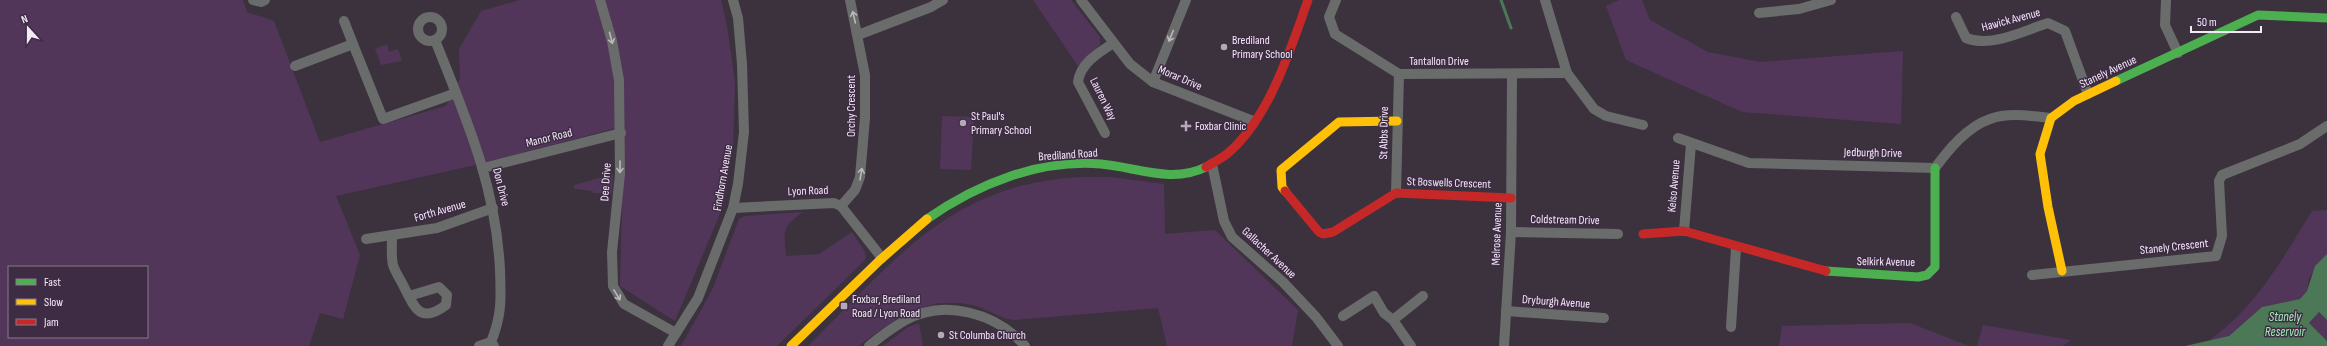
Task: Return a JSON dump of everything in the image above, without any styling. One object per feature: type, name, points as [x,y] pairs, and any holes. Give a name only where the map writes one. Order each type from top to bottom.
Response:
[{"type":"street","points":[[252,0],[261,2],[265,0]]},
{"type":"street","name":"Dee Drive","points":[[600,0],[612,41],[619,80],[621,134],[620,174],[612,252],[613,286],[624,304],[676,333]]},
{"type":"street","name":"Findhorn Avenue","points":[[668,346],[698,298],[733,208],[744,132],[742,64],[738,18],[733,0]]},
{"type":"street","name":"Orchy Crescent","points":[[841,206],[855,190],[862,168],[865,92],[858,35],[850,0]]},
{"type":"street","points":[[858,35],[930,7],[943,0]]},
{"type":"street","name":"Morar Drive","points":[[1081,0],[1112,44],[1130,64],[1153,82],[1253,121]]},
{"type":"street","points":[[1153,82],[1186,0]]},
{"type":"street","name":"Brediland Road","points":[[790,346],[914,228],[945,205],[995,182],[1030,170],[1065,166],[1100,164],[1178,175],[1201,170],[1212,164],[1231,151],[1253,121],[1285,62],[1308,0]]},
{"type":"street","name":"Tantallon Drive","points":[[1336,0],[1330,17],[1335,34],[1399,74],[1567,73]]},
{"type":"street","points":[[1545,0],[1567,73],[1594,109],[1606,116],[1643,125]]},
{"type":"street","points":[[1759,13],[1799,9],[1820,5],[1831,0]]},
{"type":"street","points":[[2166,0],[2164,25],[2178,53]]},
{"type":"street","name":"Stanely Avenue","points":[[2051,118],[2074,101],[2088,94],[2258,15],[2327,18]]},
{"type":"street","name":"Hawick Avenue","points":[[1956,17],[1966,38],[1975,42],[1988,42],[2048,23],[2057,25],[2065,31],[2088,94]]},
{"type":"street","points":[[344,21],[383,119],[456,93]]},
{"type":"street","name":"Don Drive","points":[[435,40],[483,168],[494,208],[501,300],[499,322],[492,344]]},
{"type":"street","points":[[295,66],[353,44]]},
{"type":"street","name":"Lauren Way","points":[[1105,133],[1078,82],[1079,74],[1085,64],[1112,44]]},
{"type":"street","name":"St Abbs Drive","points":[[1396,193],[1399,74]]},
{"type":"street","name":"Melrose Avenue","points":[[1504,346],[1511,232],[1510,198],[1512,74]]},
{"type":"street","points":[[1935,168],[1950,149],[1968,132],[1990,119],[2019,115],[2051,118],[2040,154],[2048,207],[2062,271]]},
{"type":"street","name":"St Boswells Crescent","points":[[1397,121],[1339,122],[1285,165],[1280,176],[1282,187],[1316,230],[1323,234],[1333,232],[1396,193],[1510,198]]},
{"type":"street","name":"Stanely Crescent","points":[[2032,275],[2216,256],[2222,236],[2219,182],[2222,175],[2300,144],[2327,126]]},
{"type":"street","name":"Manor Road","points":[[483,168],[621,134]]},
{"type":"street","name":"Jedburgh Drive","points":[[1678,138],[1691,144],[1749,163],[1935,168]]},
{"type":"street","name":"Kelso Avenue","points":[[1684,231],[1691,144]]},
{"type":"street","name":"Gallacher Avenue","points":[[1212,164],[1224,221],[1232,237],[1283,282],[1316,317],[1338,346]]},
{"type":"street","name":"Selkirk Avenue","points":[[1643,234],[1684,231],[1736,248],[1832,273],[1918,277],[1927,275],[1935,267],[1935,168]]},
{"type":"street","name":"Lyon Road","points":[[733,208],[828,202],[841,206],[882,258]]},
{"type":"street","name":"Forth Avenue","points":[[366,239],[392,237],[437,228],[494,208]]},
{"type":"street","name":"Coldstream Drive","points":[[1511,232],[1618,234]]},
{"type":"street","points":[[392,237],[393,264],[408,296]]},
{"type":"street","points":[[1731,327],[1736,248]]},
{"type":"street","points":[[1343,316],[1374,296],[1384,313],[1393,320],[1406,344]]},
{"type":"street","points":[[1393,320],[1424,296]]},
{"type":"street","points":[[869,346],[904,320],[923,313],[957,310],[978,314],[1000,325],[1018,338],[1025,346]]},
{"type":"street","name":"Dryburgh Avenue","points":[[1506,311],[1604,318]]},
{"type":"street","points":[[479,346],[492,344]]},
{"type":"shaded area","points":[[0,0],[243,0],[247,12],[274,21],[320,142],[446,106],[460,78],[459,49],[481,11],[520,0],[721,0],[727,26],[735,82],[733,147],[724,204],[675,321],[620,286],[624,126],[475,165],[336,196],[360,255],[343,319],[320,313],[309,346],[0,346]]},
{"type":"shaded area","points":[[1033,0],[1071,0],[1100,37],[1100,45],[1078,66]]},
{"type":"shaded area","points":[[1619,0],[1642,0],[1650,20],[1708,52],[1760,62],[1903,51],[1901,124],[1742,112],[1626,60],[1606,6]]},
{"type":"shaded area","points":[[387,44],[389,52],[398,49],[402,61],[381,65],[375,49]]},
{"type":"shaded area","points":[[942,116],[974,117],[971,170],[940,169]]},
{"type":"shaded area","points":[[613,174],[612,194],[593,193],[593,191],[574,189],[574,185]]},
{"type":"shaded area","points":[[1082,177],[1110,177],[1164,184],[1165,234],[1215,230],[1298,310],[1292,346],[1167,346],[1158,308],[1014,320],[1004,318],[977,306],[961,303],[939,303],[906,312],[858,346],[808,346],[898,257],[928,232],[960,211],[996,194],[1036,182]]},
{"type":"shaded area","points":[[2327,210],[2327,254],[2309,278],[2307,291],[2300,299],[2262,307],[2229,336],[2207,342],[2224,329],[2254,299],[2278,265],[2312,211]]},
{"type":"shaded area","points":[[803,212],[787,226],[785,235],[786,256],[819,254],[852,232],[865,252],[866,258],[863,262],[777,346],[681,346],[712,290],[739,219],[745,216]]},
{"type":"shaded area","points":[[2319,312],[2327,320],[2327,341],[2309,323]]},
{"type":"shaded area","points":[[919,323],[923,346],[883,346],[908,327]]},
{"type":"shaded area","points":[[1910,323],[1969,346],[1779,346],[1782,326]]},
{"type":"shaded area","points":[[1983,325],[2071,340],[2063,346],[1977,346]]},
{"type":"water","name":"Stanely Reservoir","points":[[2327,254],[2327,320],[2319,312],[2309,323],[2327,341],[2327,346],[2185,346],[2229,336],[2262,307],[2300,299],[2307,291],[2315,266]]},
{"type":"waterway","points":[[1501,0],[1511,28]]},
{"type":"traffic: fast","points":[[2116,81],[2258,15],[2327,18]]},
{"type":"traffic: fast","points":[[927,219],[946,206],[988,185],[1010,176],[1032,170],[1078,163],[1101,164],[1154,173],[1180,174],[1193,172],[1206,167]]},
{"type":"traffic: fast","points":[[1826,271],[1918,277],[1927,275],[1935,267],[1935,168]]},
{"type":"traffic: slow","points":[[2062,271],[2048,207],[2040,154],[2051,118],[2074,101],[2116,81]]},
{"type":"traffic: slow","points":[[1285,191],[1282,187],[1281,170],[1339,122],[1397,121]]},
{"type":"traffic: slow","points":[[791,346],[880,260],[927,219]]},
{"type":"traffic: jam","points":[[1206,167],[1227,154],[1242,139],[1255,122],[1286,61],[1308,0]]},
{"type":"traffic: jam","points":[[1285,191],[1319,232],[1323,234],[1333,232],[1396,193],[1511,198]]},
{"type":"traffic: jam","points":[[1643,234],[1684,231],[1826,271]]},
{"type":"place","name":"Brediland Primary School","points":[[1224,47]]},
{"type":"place","name":"St Paul's Primary School","points":[[963,123]]},
{"type":"place","name":"Foxbar Clinic","points":[[1186,126]]},
{"type":"place","name":"Foxbar, Brediland Road / Lyon Road","points":[[844,306]]},
{"type":"place","name":"St Columba Church","points":[[941,335]]}]
